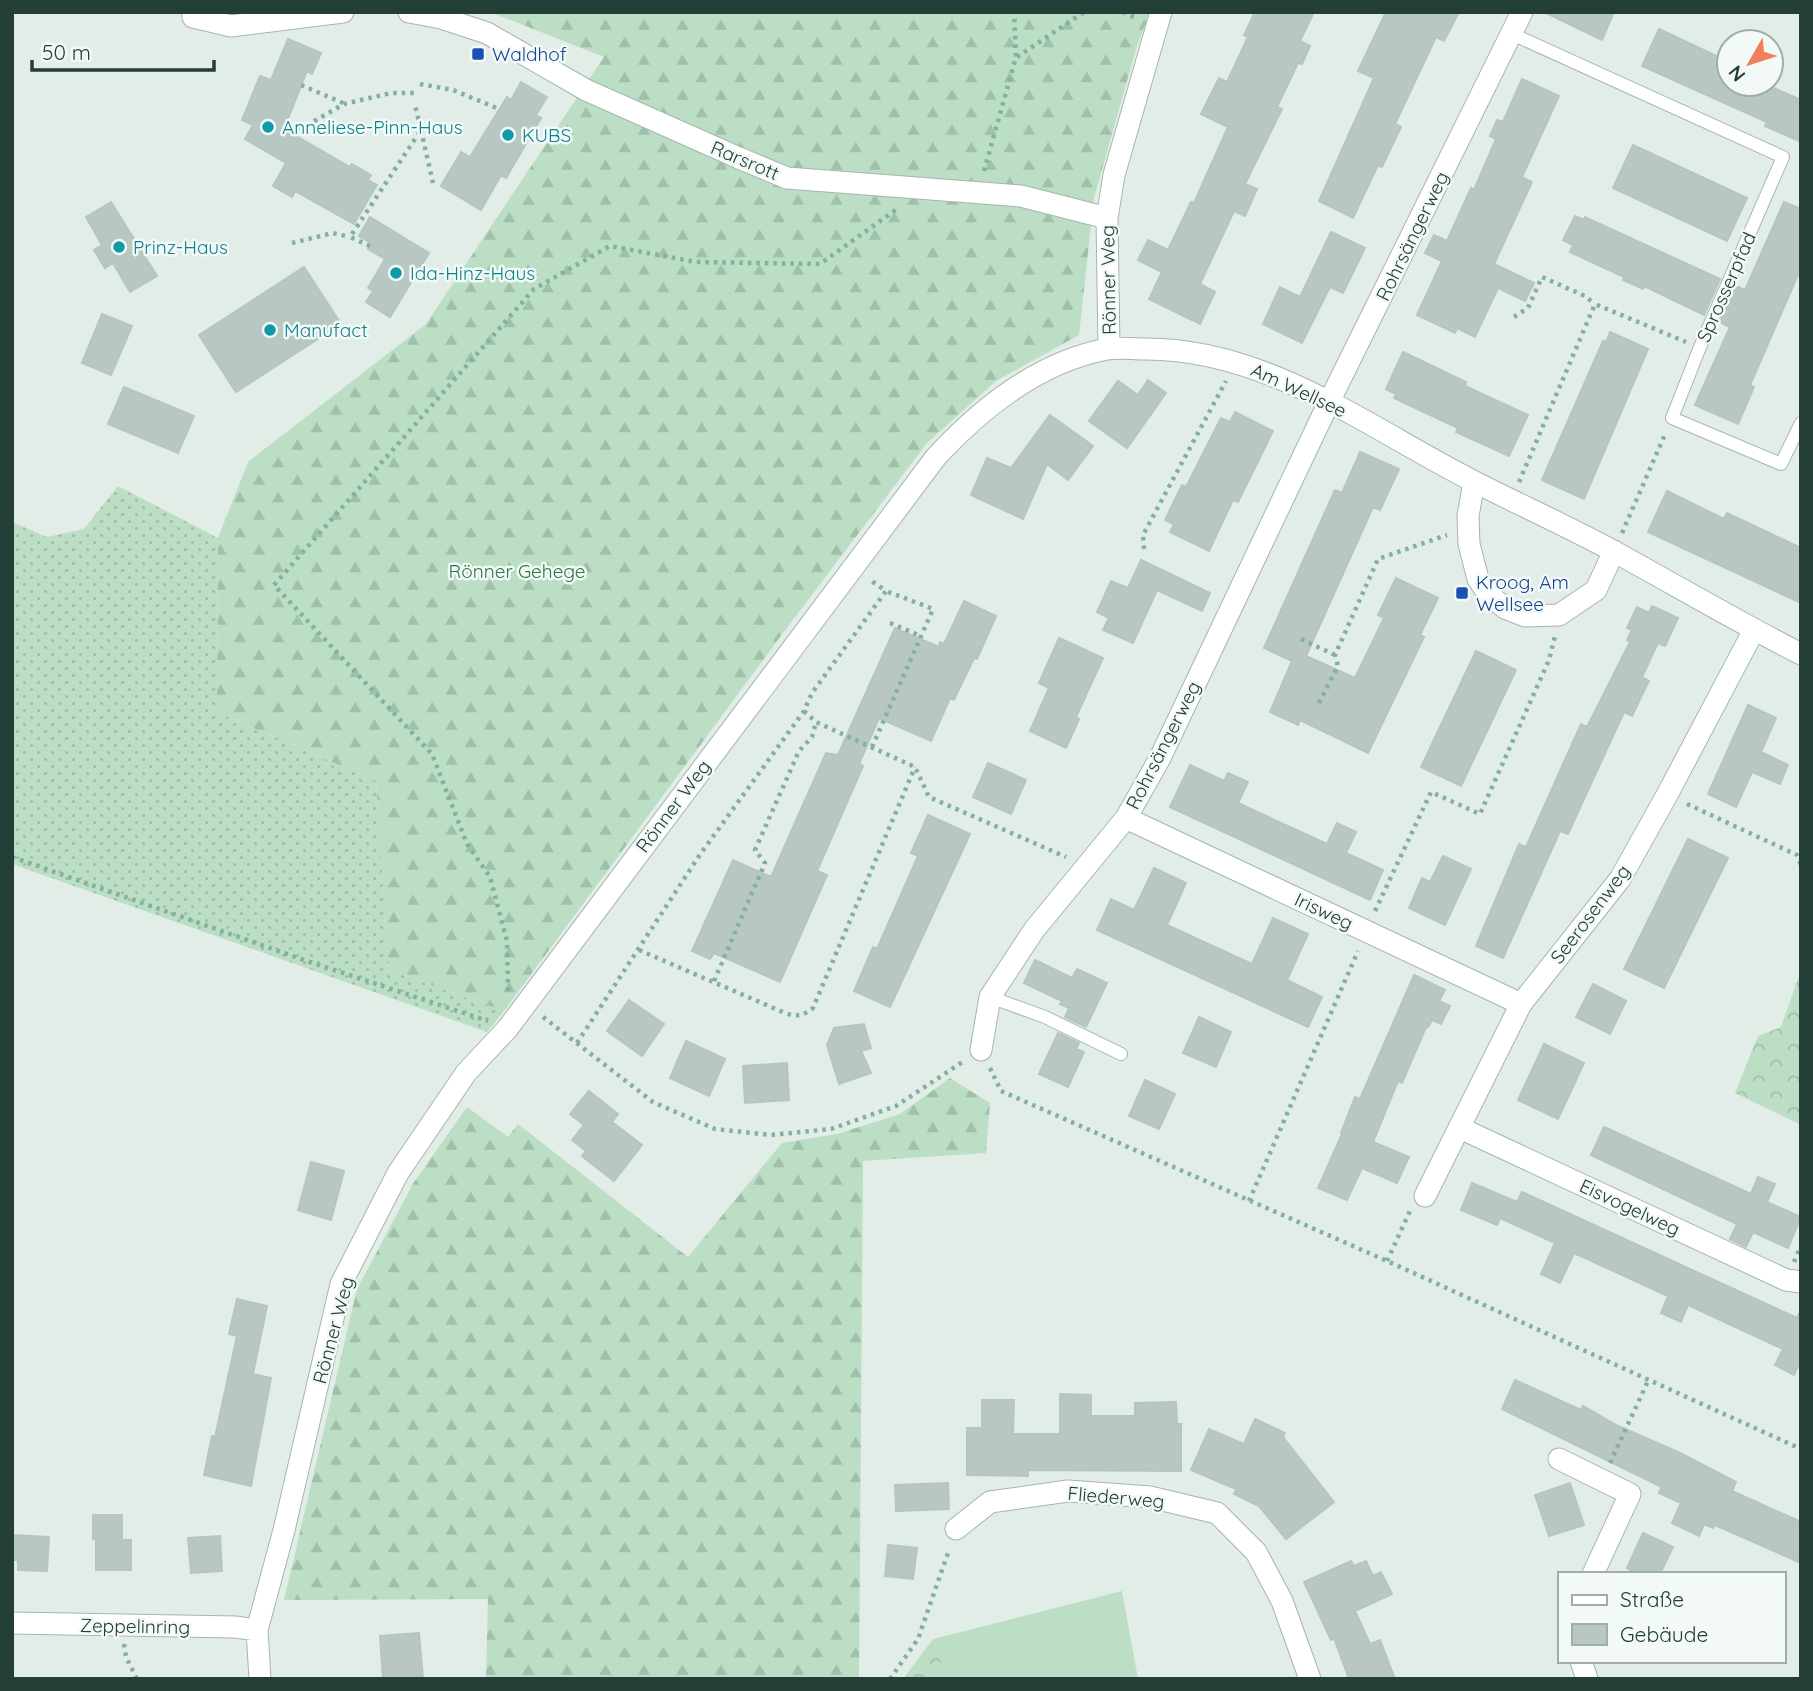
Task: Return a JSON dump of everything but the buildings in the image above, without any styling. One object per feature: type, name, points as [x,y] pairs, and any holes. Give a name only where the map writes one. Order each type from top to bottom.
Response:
[{"type":"street","points":[[192,12],[193,17],[231,26],[344,12]]},
{"type":"street","name":"Rarsrott","points":[[409,12],[441,18],[487,33],[586,89],[787,178],[1021,196],[1107,218]]},
{"type":"street","name":"Rönner Weg","points":[[260,1679],[257,1630],[284,1530],[341,1284],[398,1174],[466,1073],[508,1028],[517,1004],[936,457],[999,399],[1041,373],[1080,357],[1109,349],[1107,218],[1114,174],[1161,12]]},
{"type":"street","name":"Rohrsängerweg","points":[[981,1050],[990,997],[1034,930],[1126,818],[1160,758],[1329,402],[1522,12]]},
{"type":"street","name":"Am Wellsee","points":[[1109,349],[1171,349],[1234,361],[1257,369],[1329,402],[1474,482],[1614,551],[1801,654]]},
{"type":"street","points":[[1474,482],[1468,516],[1469,544],[1478,579],[1489,595],[1504,608],[1525,616],[1559,615],[1596,590],[1614,551]]},
{"type":"street","name":"Seerosenweg","points":[[1426,1196],[1521,1004],[1620,878],[1754,630]]},
{"type":"street","name":"Irisweg","points":[[1126,818],[1521,1004]]},
{"type":"street","name":"Eisvogelweg","points":[[1460,1128],[1786,1280],[1801,1282]]},
{"type":"street","points":[[1559,1459],[1630,1494],[1594,1572]]},
{"type":"street","name":"Fliederweg","points":[[956,1529],[990,1502],[1068,1491],[1150,1497],[1217,1513],[1256,1552],[1282,1601],[1310,1679]]},
{"type":"street","name":"Zeppelinring","points":[[12,1623],[235,1627],[257,1630]]},
{"type":"lane","name":"Sprosserpfad","points":[[1511,34],[1783,157],[1672,418]]},
{"type":"lane","points":[[1672,418],[1781,464],[1801,423]]},
{"type":"lane","points":[[990,997],[1045,1017],[1121,1054]]},
{"type":"path","points":[[978,191],[1016,57],[1014,12]]},
{"type":"path","points":[[1016,57],[1084,12]]},
{"type":"path","points":[[420,84],[453,90],[499,109]]},
{"type":"path","points":[[302,85],[344,104]]},
{"type":"path","points":[[292,134],[344,104],[391,93],[418,93]]},
{"type":"path","points":[[415,105],[433,183]]},
{"type":"path","points":[[350,237],[421,130]]},
{"type":"path","points":[[928,188],[820,264],[696,262],[610,246],[534,289],[274,584],[432,754],[467,844],[490,877],[507,941],[517,1004],[577,1043],[653,1102],[715,1129],[771,1135],[831,1129],[896,1106],[981,1050],[1001,1091],[1387,1261],[1801,1449]]},
{"type":"path","points":[[292,243],[333,233],[370,246]]},
{"type":"path","points":[[1514,317],[1528,308],[1542,276],[1585,296],[1595,304],[1700,347]]},
{"type":"path","points":[[1512,499],[1595,304]]},
{"type":"path","points":[[1144,549],[1143,535],[1228,376]]},
{"type":"path","points":[[1614,551],[1672,418]]},
{"type":"path","points":[[1319,703],[1338,666],[1335,655],[1378,559],[1468,529]]},
{"type":"path","points":[[853,567],[886,591],[933,609],[872,747]]},
{"type":"path","points":[[577,1043],[699,856],[804,711],[812,693],[886,591]]},
{"type":"path","points":[[1249,1201],[1366,931],[1431,792],[1480,814],[1549,660],[1559,615]]},
{"type":"path","points":[[890,623],[922,636]]},
{"type":"path","points":[[1301,639],[1335,655]]},
{"type":"path","points":[[804,711],[816,722],[915,767],[929,797],[1087,866]]},
{"type":"path","points":[[714,981],[765,863],[755,850],[799,751],[812,737],[816,722]]},
{"type":"path","points":[[639,950],[795,1016],[804,1015],[813,1008],[915,767]]},
{"type":"path","points":[[1667,795],[1797,855],[1801,865]]},
{"type":"path","points":[[12,856],[301,959],[492,1022]]},
{"type":"path","points":[[1387,1261],[1417,1196],[1426,1196]]},
{"type":"path","points":[[1602,1479],[1648,1381]]},
{"type":"path","points":[[890,1679],[918,1639],[956,1529]]},
{"type":"path","points":[[121,1626],[126,1657],[137,1679]]},
{"type":"green space","name":"Rönner Gehege","points":[[490,12],[1150,12],[1136,49],[1094,198],[1079,335],[996,381],[927,443],[504,1011],[389,970],[376,781],[217,712],[218,538],[248,462],[426,324],[604,57]]},
{"type":"green space","points":[[118,486],[218,538],[217,712],[376,781],[389,970],[504,1011],[487,1032],[12,864],[12,522],[47,537],[84,529]]},
{"type":"green space","points":[[1801,970],[1801,1125],[1735,1093],[1758,1036],[1781,1027]]},
{"type":"green space","points":[[950,1078],[990,1103],[986,1153],[863,1161],[859,1679],[486,1679],[488,1599],[284,1600],[357,1289],[414,1182],[467,1107],[508,1137],[518,1124],[688,1257],[782,1143],[837,1134],[900,1114]]},
{"type":"green space","points":[[1122,1591],[1138,1679],[947,1679],[933,1639]]},
{"type":"green space","points":[[933,1639],[947,1679],[903,1679]]},
{"type":"place","name":"Waldhof","points":[[478,54]]},
{"type":"place","name":"Anneliese-Pinn-Haus","points":[[268,127]]},
{"type":"place","name":"KUBS","points":[[508,135]]},
{"type":"place","name":"Prinz-Haus","points":[[119,247]]},
{"type":"place","name":"Ida-Hinz-Haus","points":[[396,273]]},
{"type":"place","name":"Manufact","points":[[270,330]]},
{"type":"place","name":"Kroog, Am Wellsee","points":[[1462,593]]}]
